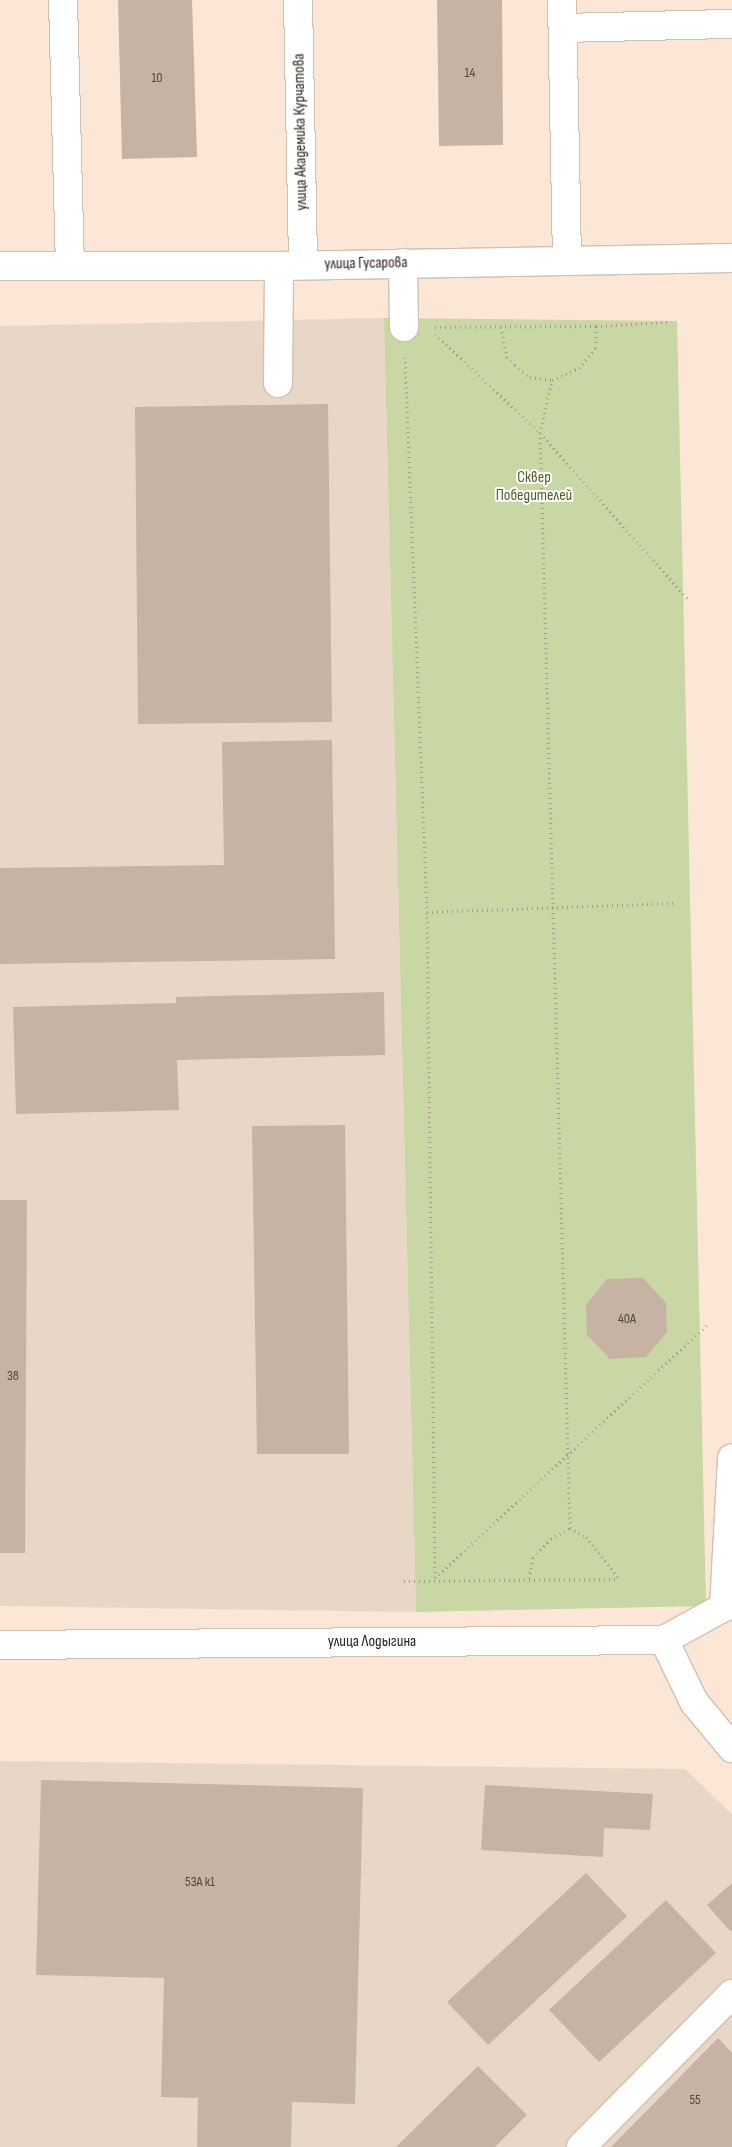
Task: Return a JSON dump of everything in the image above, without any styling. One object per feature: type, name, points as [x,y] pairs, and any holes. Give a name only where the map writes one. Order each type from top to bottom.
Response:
[{"type":"street","points":[[62,0],[70,266]]},
{"type":"street","name":"улица Академика Курчатова","points":[[278,383],[291,265],[298,0]]},
{"type":"street","points":[[562,0],[567,261]]},
{"type":"street","points":[[563,28],[732,24]]},
{"type":"street","name":"улица Гусарова","points":[[0,266],[291,265],[732,258]]},
{"type":"street","points":[[403,263],[404,327]]},
{"type":"street","points":[[728,1611],[732,1458]]},
{"type":"street","name":"улица Лодыгина","points":[[0,1645],[664,1640],[728,1611]]},
{"type":"street","points":[[664,1640],[694,1702],[710,1726],[732,1748]]},
{"type":"street","points":[[581,2147],[732,1994]]},
{"type":"path","points":[[670,322],[596,326],[427,327],[540,433],[688,599]]},
{"type":"path","points":[[500,327],[507,357],[530,377],[552,380],[579,368],[596,347],[596,326]]},
{"type":"path","points":[[404,327],[427,912],[434,1578]]},
{"type":"path","points":[[552,380],[540,433],[570,1528]]},
{"type":"path","points":[[427,912],[676,903]]},
{"type":"path","points":[[434,1578],[707,1325]]},
{"type":"path","points":[[404,1581],[434,1578],[619,1579],[586,1537],[570,1528]]},
{"type":"path","points":[[528,1578],[533,1557],[550,1539],[570,1528]]},
{"type":"shaded area","points":[[384,318],[416,1612],[0,1606],[0,326]]},
{"type":"shaded area","points":[[0,1761],[685,1769],[732,1814],[732,2147],[0,2147]]},
{"type":"green space","name":"Сквер Победителей","points":[[384,318],[677,321],[706,1606],[416,1612]]},
{"type":"building","points":[[118,0],[192,0],[197,157],[122,159]]},
{"type":"building","points":[[437,0],[502,0],[503,145],[439,146]]},
{"type":"building","points":[[328,404],[332,722],[138,724],[135,407]]},
{"type":"building","points":[[332,740],[335,959],[0,964],[0,868],[224,865],[222,742]]},
{"type":"building","points":[[384,992],[385,1055],[177,1060],[179,1110],[16,1114],[13,1007],[176,1003],[176,997]]},
{"type":"building","points":[[345,1125],[349,1454],[257,1454],[252,1126]]},
{"type":"building","points":[[0,1200],[27,1200],[25,1553],[0,1553]]},
{"type":"building","points":[[643,1278],[666,1303],[667,1332],[646,1357],[610,1359],[587,1335],[586,1305],[607,1279]]},
{"type":"building","points":[[41,1780],[363,1788],[355,2104],[292,2102],[291,2147],[197,2147],[198,2098],[161,2097],[164,1978],[36,1975]]},
{"type":"building","points":[[485,1785],[653,1794],[650,1830],[604,1828],[603,1857],[481,1850]]},
{"type":"building","points":[[586,1873],[627,1916],[488,2045],[447,2002]]},
{"type":"building","points":[[732,1883],[732,1930],[730,1931],[707,1905]]},
{"type":"building","points":[[666,1900],[716,1953],[599,2062],[549,2010]]},
{"type":"building","points":[[718,2038],[732,2053],[732,2147],[611,2147]]},
{"type":"building","points":[[478,2066],[527,2115],[495,2147],[396,2147]]}]
